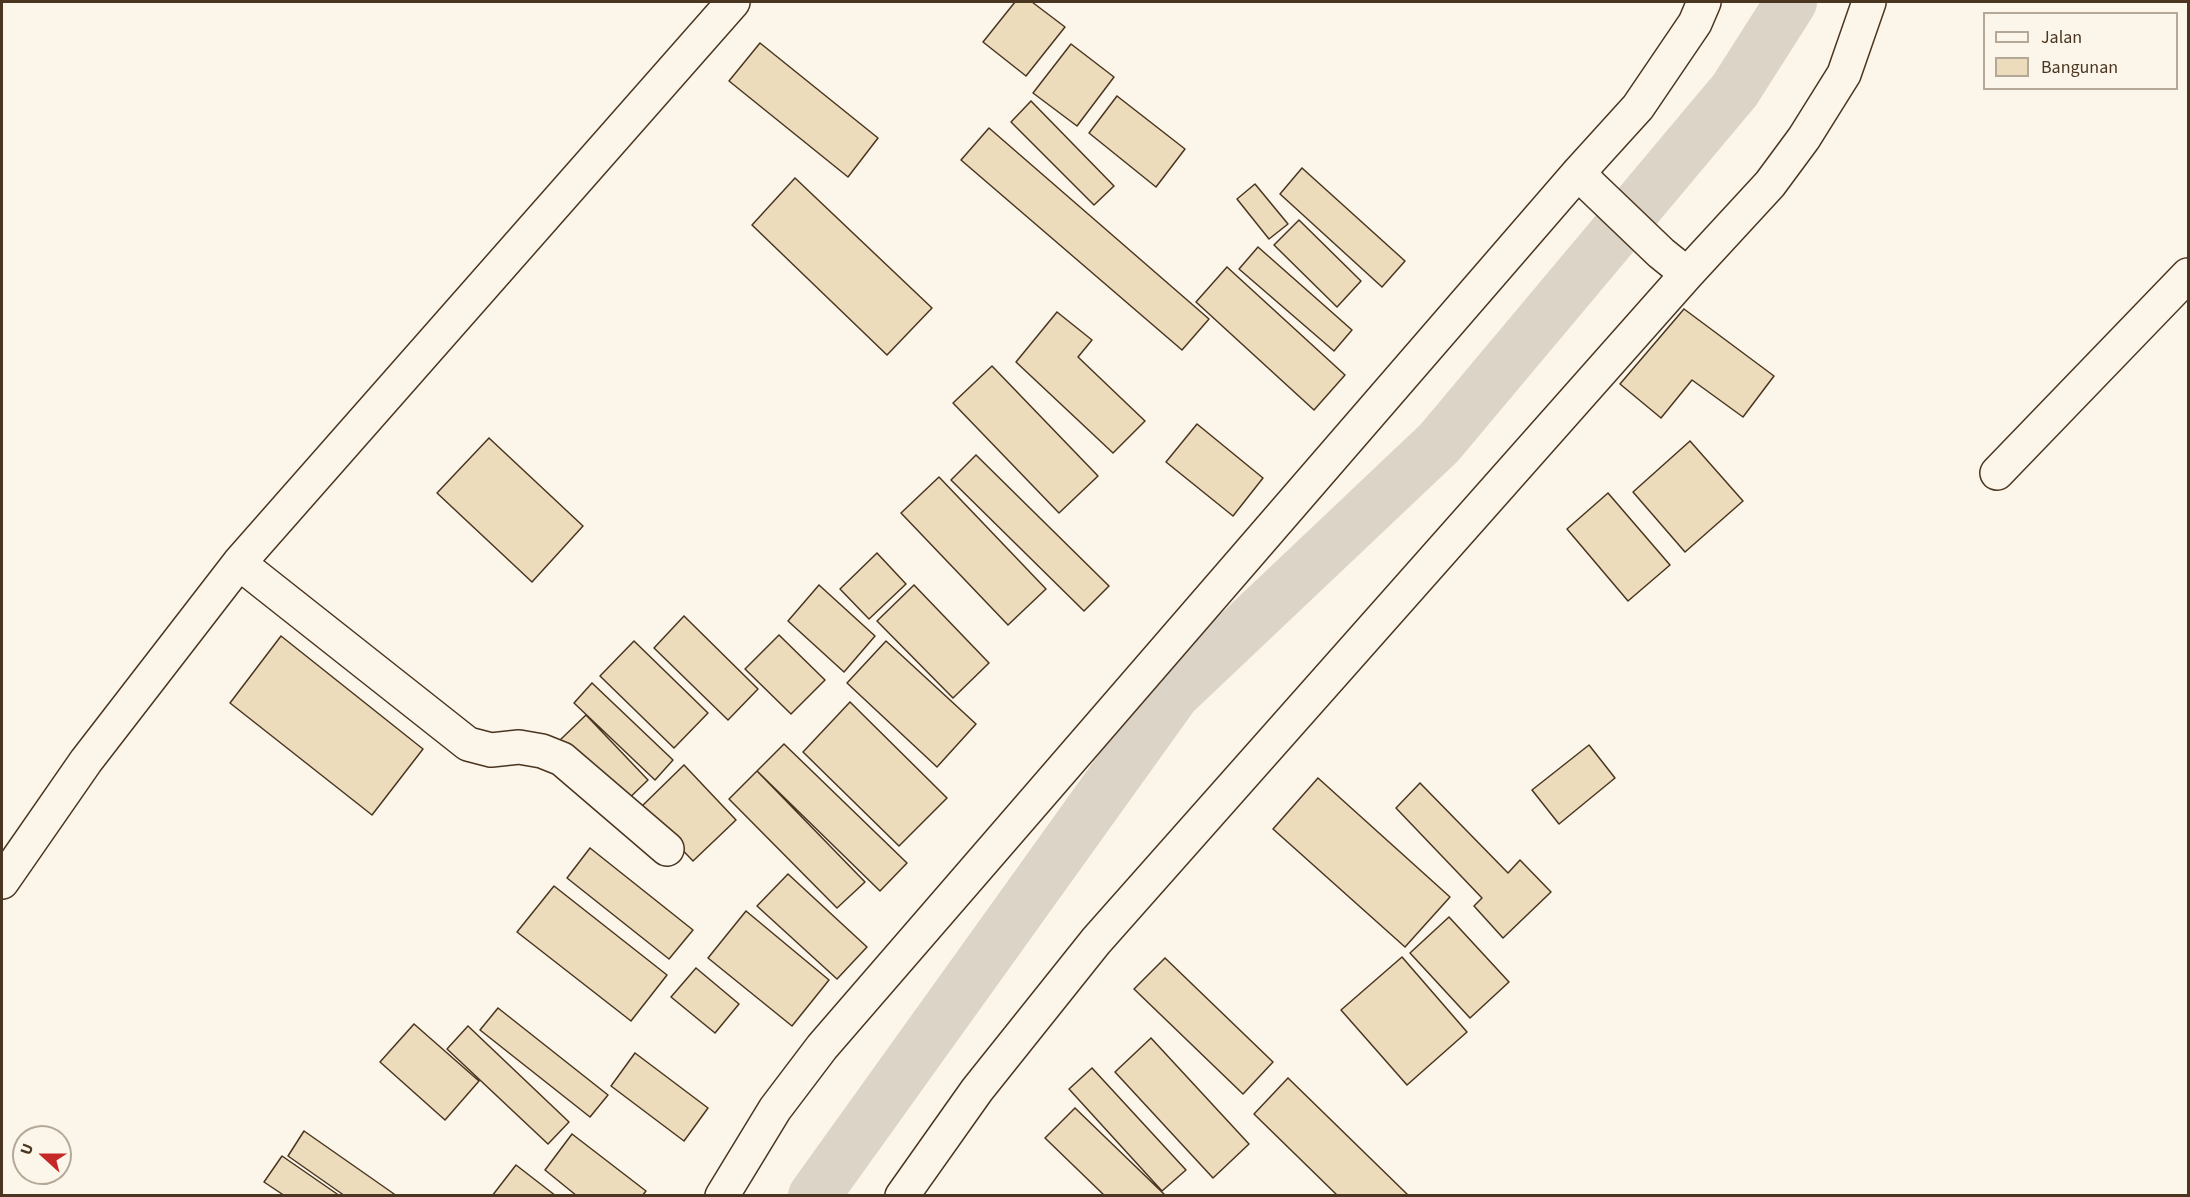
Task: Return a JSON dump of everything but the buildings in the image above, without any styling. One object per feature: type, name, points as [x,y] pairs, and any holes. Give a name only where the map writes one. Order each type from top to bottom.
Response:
[{"type":"street","points":[[2,882],[86,761],[239,563],[733,2]]},
{"type":"street","points":[[722,1196],[776,1109],[822,1047],[1585,179],[1638,107],[1695,23],[1704,2]]},
{"type":"street","points":[[902,1196],[977,1090],[1096,941],[1687,274],[1770,184],[1804,138],[1845,74],[1869,2]]},
{"type":"street","points":[[1585,179],[1661,253],[1687,274]]},
{"type":"street","points":[[1997,473],[2188,275]]},
{"type":"street","points":[[239,563],[468,744],[490,750],[519,747],[542,751],[562,759],[667,849]]},
{"type":"waterway","points":[[814,1196],[1174,694],[1439,443],[1735,90],[1791,2]]}]
